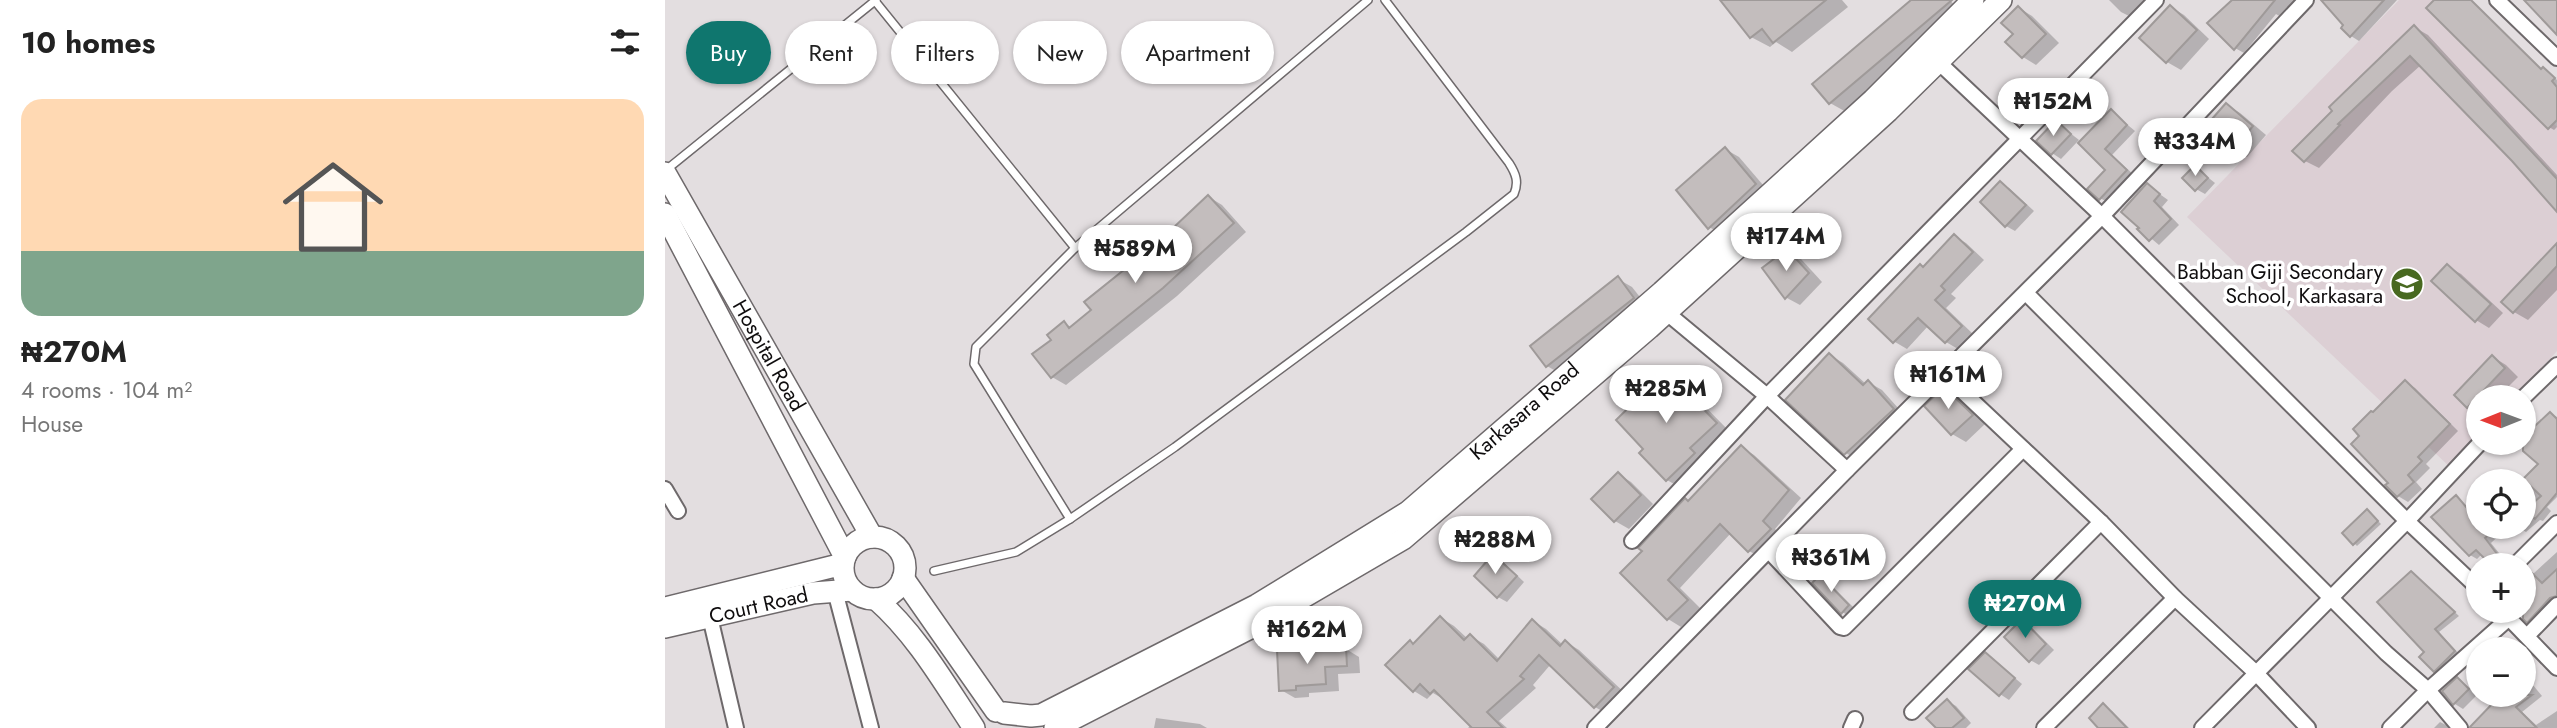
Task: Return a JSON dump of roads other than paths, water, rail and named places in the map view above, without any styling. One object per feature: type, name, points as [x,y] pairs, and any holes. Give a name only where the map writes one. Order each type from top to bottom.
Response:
[{"type":"main road","name":"Karkasara Road","points":[[1932,56],[1973,0]]},
{"type":"main road","name":"Karkasara Road","points":[[1055,728],[1254,626],[1403,539],[1660,306],[1873,100],[2001,0]]},
{"type":"main road","name":"Hospital Road","points":[[665,172],[872,537]]},
{"type":"main road","name":"Hospital Road","points":[[665,214],[844,561]]},
{"type":"main road","name":"Karkasara Road","points":[[1005,717],[1041,715],[1257,605],[1394,522],[1660,306]]},
{"type":"main road","points":[[872,537],[889,541],[901,553],[904,561],[903,578],[893,593],[876,599],[844,590],[847,582],[844,561],[855,543],[872,537]]},
{"type":"main road","name":"Court Road","points":[[665,608],[844,561]]},
{"type":"main road","points":[[903,578],[1005,717]]},
{"type":"main road","name":"Court Road","points":[[665,627],[813,593],[844,590]]},
{"type":"main road","points":[[876,599],[898,619],[916,642],[975,728],[988,711],[1005,717]]},
{"type":"street","points":[[1632,541],[1767,396],[2156,0]]},
{"type":"street","points":[[1595,728],[1847,470],[2102,216],[2306,0]]},
{"type":"street","points":[[2497,0],[2557,58]]},
{"type":"street","points":[[1932,56],[2102,216],[2466,578]]},
{"type":"street","points":[[2026,293],[2386,653],[2428,690],[2460,728]]},
{"type":"street","points":[[1660,306],[1767,396],[1847,470]]},
{"type":"street","points":[[2536,385],[2557,365]]},
{"type":"street","points":[[1944,374],[2101,522],[2175,598],[2255,672],[2308,728]]},
{"type":"street","points":[[1769,551],[1840,627],[1844,628],[2023,449]]},
{"type":"street","points":[[2202,728],[2255,672],[2332,598],[2469,455]]},
{"type":"street","points":[[665,489],[678,511]]},
{"type":"street","points":[[1913,712],[2101,522]]},
{"type":"street","points":[[2527,553],[2557,523]]},
{"type":"street","points":[[844,590],[871,728]]},
{"type":"street","points":[[2044,728],[2175,598]]},
{"type":"street","points":[[2527,636],[2557,605]]},
{"type":"street","points":[[710,617],[736,728]]},
{"type":"street","points":[[2390,728],[2496,623]]},
{"type":"street","points":[[2514,623],[2557,668]]},
{"type":"lane","points":[[1070,519],[974,363],[980,341],[1075,248],[1368,0]]},
{"type":"lane","points":[[935,571],[1016,552],[1070,519],[1175,447],[1467,232],[1514,194],[1517,178],[1510,163],[1385,0]]},
{"type":"lane","points":[[665,172],[875,1],[1075,248]]},
{"type":"place","name":"Babban Giji Secondary School, Karkasara","points":[[2407,284]]}]
